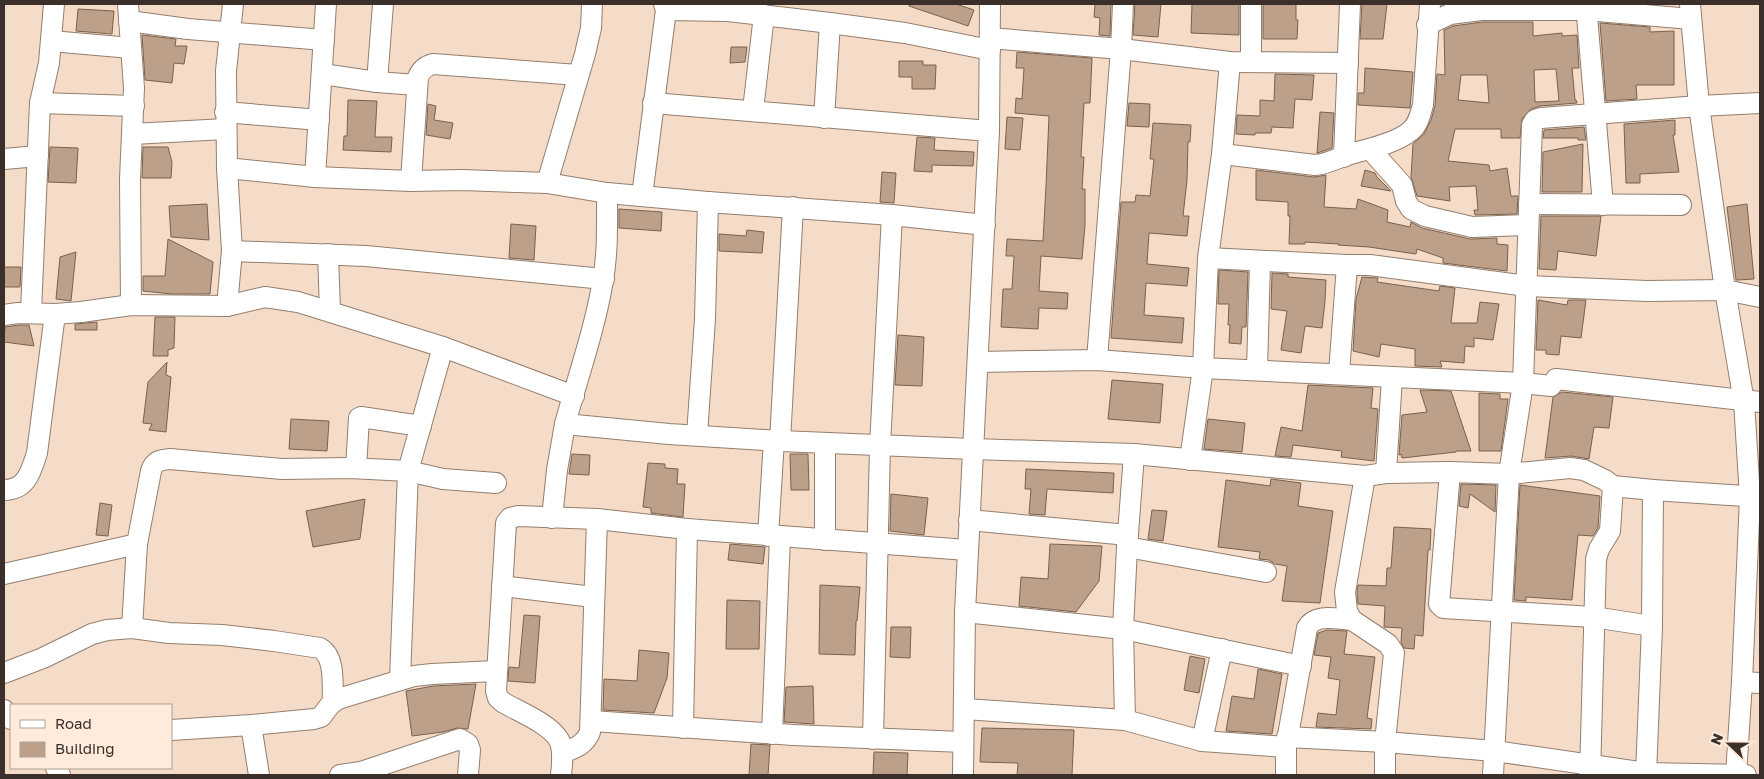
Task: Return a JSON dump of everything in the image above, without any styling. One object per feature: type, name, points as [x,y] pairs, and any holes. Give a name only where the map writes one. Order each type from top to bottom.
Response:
[{"type":"street","points":[[31,312],[40,103],[50,63],[54,4]]},
{"type":"street","points":[[227,306],[232,251],[227,168],[226,71],[233,4]]},
{"type":"street","points":[[315,177],[326,4]]},
{"type":"street","points":[[377,82],[383,4]]},
{"type":"street","points":[[547,183],[585,54],[591,28],[592,4]]},
{"type":"street","points":[[963,775],[967,550],[985,225],[989,130],[990,4]]},
{"type":"street","points":[[1097,360],[1123,4]]},
{"type":"street","points":[[1251,4],[1251,62]]},
{"type":"street","points":[[1344,156],[1350,4]]},
{"type":"street","points":[[1222,154],[1315,165],[1328,164],[1344,156],[1383,145],[1409,133],[1419,120],[1423,105],[1427,25],[1430,4]]},
{"type":"street","points":[[642,196],[665,7],[728,7],[764,15],[990,44],[1121,49],[1230,62],[1348,63]]},
{"type":"street","points":[[965,709],[1125,720],[1202,741],[1385,742],[1495,751],[1590,770],[1646,774],[1739,775],[1751,682],[1755,497],[1752,402],[1725,290],[1699,106],[1690,12],[1586,7],[1481,10],[1450,14],[1427,25]]},
{"type":"street","points":[[1586,7],[1603,205]]},
{"type":"street","points":[[129,12],[149,24],[324,40]]},
{"type":"street","points":[[129,12],[134,106],[130,179],[131,305]]},
{"type":"street","points":[[753,110],[764,15]]},
{"type":"street","points":[[824,118],[830,23]]},
{"type":"street","points":[[51,41],[131,48]]},
{"type":"street","points":[[1190,460],[1203,368],[1208,258],[1222,154],[1230,62]]},
{"type":"street","points":[[411,181],[418,77],[426,66],[433,64],[578,75]]},
{"type":"street","points":[[322,74],[377,82],[417,85]]},
{"type":"street","points":[[40,103],[134,106]]},
{"type":"street","points":[[653,103],[989,130]]},
{"type":"street","points":[[1492,775],[1495,751],[1510,474],[1523,383],[1531,132],[1535,120],[1594,113],[1760,103]]},
{"type":"street","points":[[132,134],[226,120],[319,120]]},
{"type":"street","points":[[1370,149],[1402,185],[1406,201],[1412,209],[1425,216],[1472,227],[1528,225]]},
{"type":"street","points":[[4,159],[38,156]]},
{"type":"street","points":[[227,168],[315,177],[411,181],[462,180],[547,183],[608,193],[892,215],[985,225]]},
{"type":"street","points":[[552,518],[557,470],[565,424],[593,327],[604,279],[608,193]]},
{"type":"street","points":[[697,436],[705,319],[708,202]]},
{"type":"street","points":[[1529,204],[1681,206]]},
{"type":"street","points":[[772,734],[777,440],[793,207]]},
{"type":"street","points":[[873,739],[880,446],[892,215]]},
{"type":"street","points":[[232,251],[398,258],[604,279]]},
{"type":"street","points":[[328,254],[330,311]]},
{"type":"street","points":[[1208,258],[1370,265],[1527,286],[1648,291],[1725,290],[1760,297]]},
{"type":"street","points":[[1258,370],[1260,261]]},
{"type":"street","points":[[1339,373],[1347,265]]},
{"type":"street","points":[[4,316],[31,312],[55,314],[131,305],[227,306],[273,298],[298,302],[330,311],[443,346],[574,396]]},
{"type":"street","points":[[4,490],[11,490],[24,484],[30,474],[37,453],[55,314]]},
{"type":"street","points":[[400,680],[408,471],[443,346]]},
{"type":"street","points":[[978,362],[1097,360],[1203,368],[1339,373],[1551,386],[1556,379],[1752,402]]},
{"type":"street","points":[[1386,473],[1392,376]]},
{"type":"street","points":[[356,468],[359,418],[421,426]]},
{"type":"street","points":[[565,424],[697,436],[880,446],[1134,454],[1365,476],[1386,473],[1450,472],[1510,474],[1570,468],[1584,470],[1613,486],[1755,497]]},
{"type":"street","points":[[824,540],[825,443]]},
{"type":"street","points":[[1125,720],[1123,629],[1134,454]]},
{"type":"street","points":[[132,628],[137,544],[151,470],[158,460],[170,459],[282,469],[356,468],[408,471],[443,479],[496,483]]},
{"type":"street","points":[[1450,472],[1439,604],[1444,608],[1593,617],[1652,626]]},
{"type":"street","points":[[1365,476],[1345,592],[1347,611],[1352,620],[1388,644],[1394,653],[1385,742],[1385,775]]},
{"type":"street","points":[[1590,770],[1596,559],[1598,549],[1610,532],[1613,486]]},
{"type":"street","points":[[1646,774],[1652,626],[1654,490]]},
{"type":"street","points":[[561,775],[562,753],[560,741],[550,730],[504,703],[498,698],[496,691],[506,523],[510,518],[518,516],[597,519],[687,529],[967,550]]},
{"type":"street","points":[[562,753],[579,747],[587,739],[592,721],[593,596],[597,519]]},
{"type":"street","points":[[969,520],[1128,541],[1266,572]]},
{"type":"street","points":[[683,728],[687,529]]},
{"type":"street","points":[[4,574],[137,544]]},
{"type":"street","points":[[502,586],[593,596]]},
{"type":"street","points":[[965,612],[1123,629],[1301,666]]},
{"type":"street","points":[[1286,775],[1287,742],[1310,623],[1316,618],[1352,620]]},
{"type":"street","points":[[4,673],[43,658],[92,634],[107,630],[132,628],[169,633],[222,635],[320,648],[326,652],[330,659],[333,702]]},
{"type":"street","points":[[1202,741],[1222,649]]},
{"type":"street","points":[[172,730],[321,718],[333,702],[338,699],[414,676],[496,671]]},
{"type":"street","points":[[592,721],[772,734],[963,742]]},
{"type":"street","points":[[252,725],[259,775]]},
{"type":"street","points":[[340,775],[361,774],[460,739],[468,744],[470,750],[468,775]]},
{"type":"building","points":[[909,4],[956,4],[974,10],[968,26],[909,6]]},
{"type":"building","points":[[1095,4],[1111,4],[1110,36],[1099,35],[1100,18],[1094,17]]},
{"type":"building","points":[[1135,4],[1161,4],[1158,37],[1133,35]]},
{"type":"building","points":[[1192,4],[1239,4],[1239,35],[1191,33]]},
{"type":"building","points":[[1263,4],[1296,4],[1296,20],[1298,20],[1297,39],[1263,39]]},
{"type":"building","points":[[1362,4],[1387,4],[1383,39],[1360,39]]},
{"type":"building","points":[[78,9],[114,11],[112,34],[76,31]]},
{"type":"building","points":[[1482,22],[1533,22],[1533,36],[1562,33],[1562,36],[1577,35],[1579,68],[1572,68],[1575,100],[1577,103],[1540,106],[1531,109],[1522,119],[1520,138],[1501,138],[1501,129],[1455,129],[1448,161],[1489,165],[1490,171],[1507,168],[1511,196],[1518,196],[1517,214],[1475,215],[1474,210],[1478,210],[1476,186],[1449,187],[1450,201],[1417,196],[1411,177],[1413,144],[1424,134],[1431,120],[1435,106],[1437,74],[1445,75],[1444,30],[1453,26]],"holes":[[[1556,69],[1559,101],[1535,102],[1534,70]],[[1461,75],[1487,75],[1489,103],[1458,100]]]},
{"type":"building","points":[[1600,23],[1650,27],[1650,32],[1674,31],[1674,85],[1636,85],[1637,99],[1606,101]]},
{"type":"building","points":[[142,35],[176,39],[175,46],[187,46],[184,64],[174,63],[172,83],[145,80]]},
{"type":"building","points":[[731,47],[747,47],[745,62],[730,63]]},
{"type":"building","points":[[1017,52],[1092,58],[1090,103],[1084,103],[1081,157],[1084,157],[1082,189],[1085,189],[1085,225],[1082,259],[1041,256],[1039,291],[1068,293],[1067,309],[1039,308],[1038,329],[1001,327],[1003,289],[1012,289],[1014,256],[1006,256],[1007,239],[1043,241],[1049,116],[1015,113],[1016,98],[1022,99],[1024,68],[1016,68]]},
{"type":"building","points":[[899,61],[923,61],[923,65],[936,65],[935,89],[912,89],[912,77],[899,77]]},
{"type":"building","points":[[1365,68],[1413,72],[1410,108],[1358,105],[1358,93],[1364,93]]},
{"type":"building","points":[[1275,74],[1314,75],[1312,100],[1295,99],[1293,128],[1272,127],[1271,133],[1255,133],[1255,135],[1236,134],[1237,115],[1260,116],[1260,100],[1274,101]]},
{"type":"building","points":[[348,100],[377,101],[375,137],[392,137],[391,152],[343,150],[344,136],[347,136]]},
{"type":"building","points":[[1129,103],[1150,104],[1149,127],[1127,126]]},
{"type":"building","points":[[428,104],[436,106],[434,120],[453,123],[450,139],[426,135]]},
{"type":"building","points":[[1320,112],[1334,113],[1332,148],[1317,153]]},
{"type":"building","points":[[1007,117],[1023,118],[1020,150],[1005,149]]},
{"type":"building","points":[[1675,120],[1675,135],[1673,135],[1679,172],[1640,174],[1640,183],[1626,183],[1624,124]]},
{"type":"building","points":[[1153,123],[1191,125],[1183,216],[1189,216],[1187,236],[1149,233],[1147,264],[1189,268],[1187,286],[1146,283],[1144,315],[1184,318],[1182,343],[1111,338],[1121,202],[1135,202],[1136,195],[1150,196],[1154,159],[1150,159]]},
{"type":"building","points":[[1584,127],[1586,140],[1578,140],[1578,138],[1543,138],[1544,130]]},
{"type":"building","points":[[917,137],[935,138],[934,150],[974,152],[973,166],[932,165],[932,172],[914,171]]},
{"type":"building","points":[[1583,144],[1582,192],[1542,192],[1543,152]]},
{"type":"building","points":[[50,147],[78,148],[76,183],[48,182]]},
{"type":"building","points":[[143,147],[168,147],[172,162],[171,178],[142,178]]},
{"type":"building","points":[[1256,170],[1314,177],[1326,175],[1324,207],[1356,209],[1358,199],[1388,210],[1387,222],[1410,227],[1411,222],[1422,228],[1470,239],[1497,238],[1497,244],[1508,245],[1507,271],[1443,263],[1443,258],[1417,249],[1416,254],[1339,244],[1305,242],[1305,244],[1289,244],[1290,216],[1288,216],[1288,202],[1256,200]]},
{"type":"building","points":[[1365,170],[1375,173],[1391,191],[1361,186]]},
{"type":"building","points":[[882,172],[896,173],[894,203],[880,202]]},
{"type":"building","points":[[207,204],[209,240],[171,237],[169,206]]},
{"type":"building","points":[[1747,204],[1754,279],[1736,280],[1727,207]]},
{"type":"building","points":[[619,209],[662,212],[661,231],[619,228]]},
{"type":"building","points":[[1541,216],[1601,216],[1596,256],[1558,251],[1556,270],[1539,269]]},
{"type":"building","points":[[511,224],[536,226],[534,260],[509,258]]},
{"type":"building","points":[[747,230],[764,232],[762,253],[719,251],[719,234],[746,236]]},
{"type":"building","points":[[168,239],[213,262],[210,294],[172,294],[143,291],[143,276],[165,276]]},
{"type":"building","points":[[76,252],[71,301],[56,299],[60,257]]},
{"type":"building","points":[[4,267],[21,267],[20,287],[4,287]]},
{"type":"building","points":[[1219,270],[1248,272],[1246,327],[1242,327],[1241,344],[1229,343],[1229,304],[1218,304]]},
{"type":"building","points":[[1272,273],[1288,274],[1288,277],[1326,280],[1322,328],[1305,326],[1301,353],[1281,350],[1287,311],[1271,309]]},
{"type":"building","points":[[1362,277],[1378,278],[1377,282],[1439,291],[1440,286],[1455,288],[1451,323],[1477,323],[1480,302],[1499,304],[1493,340],[1474,338],[1474,347],[1465,346],[1464,363],[1440,361],[1442,367],[1415,366],[1415,349],[1381,344],[1379,357],[1353,351],[1356,299]]},
{"type":"building","points":[[1538,300],[1567,305],[1568,300],[1586,300],[1581,338],[1561,336],[1559,355],[1546,354],[1546,350],[1536,350]]},
{"type":"building","points":[[155,317],[175,317],[174,348],[168,350],[168,356],[153,356]]},
{"type":"building","points":[[97,322],[97,330],[75,330],[75,324]]},
{"type":"building","points":[[29,325],[34,346],[4,342],[5,327]]},
{"type":"building","points":[[898,335],[924,337],[922,386],[895,385]]},
{"type":"building","points":[[167,362],[166,375],[171,377],[166,432],[149,430],[152,424],[143,423],[148,382]]},
{"type":"building","points":[[1112,380],[1163,384],[1160,423],[1108,419]]},
{"type":"building","points":[[1308,385],[1373,388],[1371,408],[1378,409],[1374,461],[1341,457],[1342,451],[1293,445],[1291,457],[1275,456],[1281,427],[1302,431]]},
{"type":"building","points":[[1420,390],[1451,391],[1471,451],[1456,451],[1402,458],[1401,454],[1399,455],[1402,415],[1427,412]]},
{"type":"building","points":[[1562,392],[1613,397],[1609,428],[1594,427],[1589,459],[1571,456],[1545,458],[1553,397]]},
{"type":"building","points":[[1479,393],[1500,394],[1500,399],[1508,399],[1501,451],[1479,451]]},
{"type":"building","points":[[291,419],[329,421],[327,451],[289,449]]},
{"type":"building","points":[[1208,419],[1245,423],[1242,452],[1204,449]]},
{"type":"building","points":[[572,454],[590,455],[589,475],[569,474]]},
{"type":"building","points":[[790,454],[808,454],[809,490],[791,490]]},
{"type":"building","points":[[648,463],[665,464],[665,468],[678,469],[677,484],[685,484],[683,517],[651,513],[651,508],[643,507]]},
{"type":"building","points":[[1026,469],[1114,473],[1113,493],[1047,489],[1045,515],[1029,514],[1031,489],[1025,489]]},
{"type":"building","points":[[1271,479],[1301,483],[1298,506],[1333,511],[1320,603],[1282,601],[1287,566],[1259,559],[1260,552],[1218,547],[1226,480],[1270,486]]},
{"type":"building","points":[[1461,484],[1496,485],[1495,512],[1470,494],[1468,508],[1459,506]]},
{"type":"building","points":[[1520,485],[1600,496],[1598,528],[1593,536],[1578,535],[1572,600],[1526,597],[1526,601],[1514,600]]},
{"type":"building","points":[[891,494],[928,498],[924,535],[890,531]]},
{"type":"building","points":[[365,499],[360,539],[313,547],[306,511]]},
{"type":"building","points":[[100,503],[112,505],[108,536],[96,535]]},
{"type":"building","points":[[1152,510],[1167,511],[1163,541],[1148,539]]},
{"type":"building","points":[[1394,527],[1431,529],[1423,636],[1415,635],[1414,649],[1404,648],[1401,642],[1402,628],[1384,627],[1385,606],[1358,604],[1358,585],[1386,586],[1387,568],[1391,568]]},
{"type":"building","points":[[730,544],[765,547],[763,564],[728,560]]},
{"type":"building","points":[[1050,544],[1102,546],[1099,581],[1076,612],[1019,606],[1021,577],[1048,579]]},
{"type":"building","points":[[820,585],[860,587],[855,655],[819,654]]},
{"type":"building","points":[[727,600],[760,601],[759,649],[726,649]]},
{"type":"building","points":[[524,615],[540,616],[535,683],[508,681],[509,667],[519,668]]},
{"type":"building","points":[[891,627],[911,627],[910,658],[890,657]]},
{"type":"building","points":[[1327,630],[1347,631],[1344,654],[1375,657],[1367,718],[1372,719],[1371,729],[1316,727],[1318,713],[1336,715],[1340,680],[1328,678],[1331,657],[1314,655],[1318,633]]},
{"type":"building","points":[[639,650],[669,653],[667,678],[654,713],[603,710],[604,679],[637,681]]},
{"type":"building","points":[[1190,656],[1205,659],[1199,693],[1184,690]]},
{"type":"building","points":[[1258,669],[1282,674],[1272,734],[1226,731],[1232,696],[1254,699]]},
{"type":"building","points":[[476,684],[468,729],[457,728],[412,736],[406,691],[433,686]]},
{"type":"building","points":[[813,686],[814,724],[784,722],[786,687]]},
{"type":"building","points":[[982,728],[1074,730],[1072,775],[1017,775],[1018,763],[980,762]]},
{"type":"building","points":[[751,744],[770,745],[768,775],[749,775]]},
{"type":"building","points":[[874,752],[908,753],[907,775],[873,775]]}]
